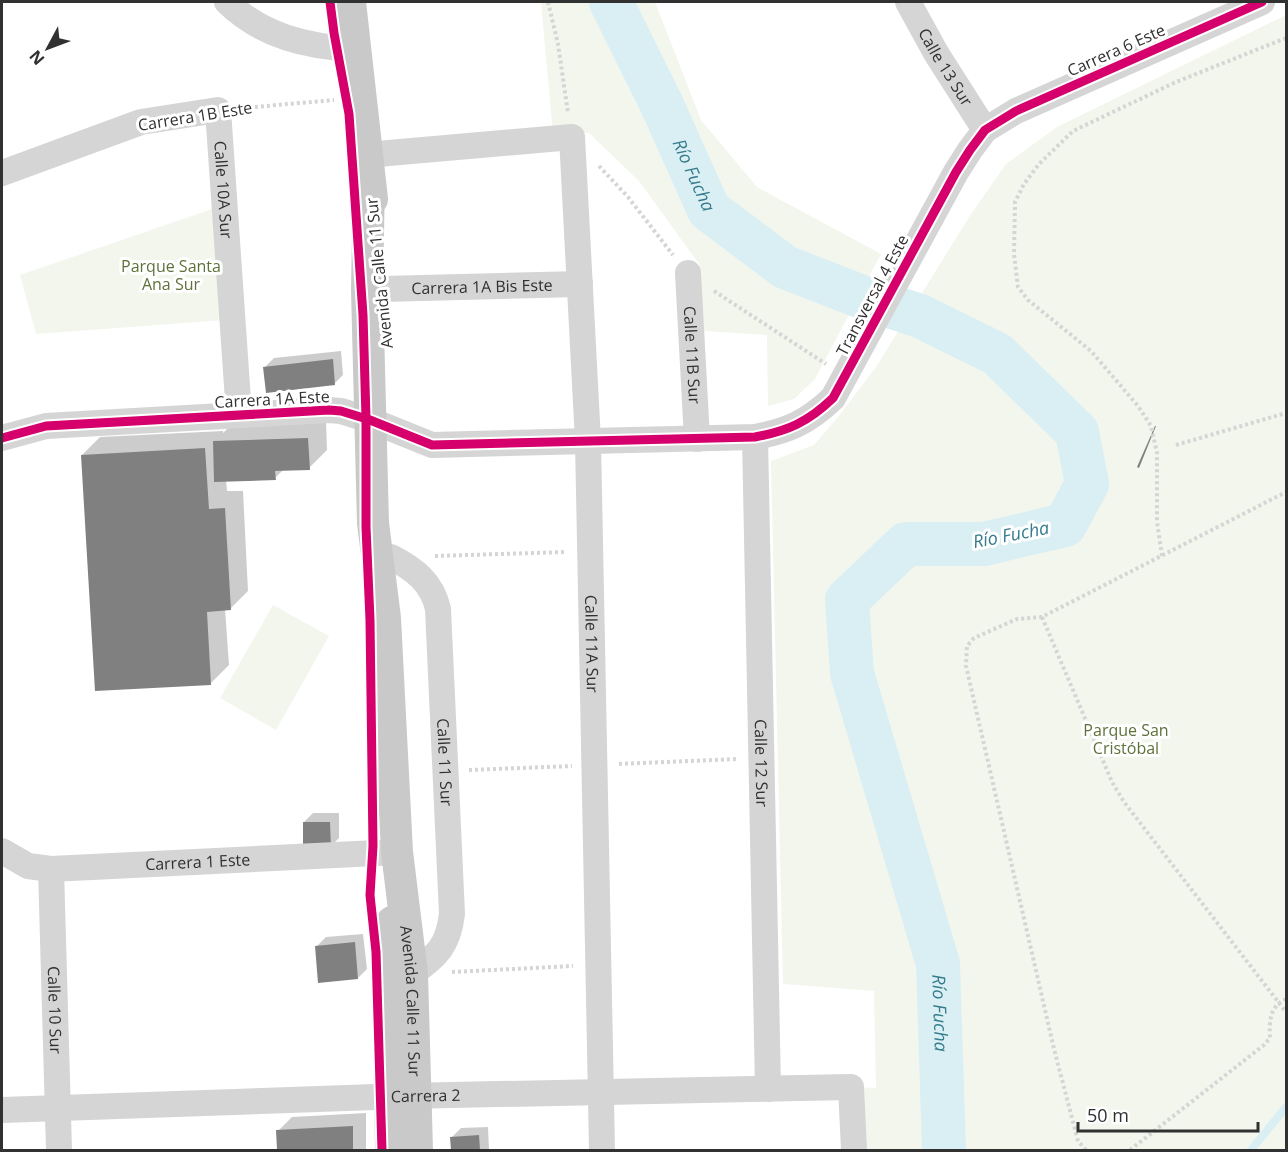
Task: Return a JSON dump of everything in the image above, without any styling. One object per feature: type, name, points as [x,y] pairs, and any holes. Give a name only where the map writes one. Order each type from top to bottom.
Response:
[{"type":"main road","name":"Avenida Calle 11 Sur","points":[[350,2],[386,306],[381,425],[373,523],[385,618],[397,852],[412,975],[403,1096],[391,1150]]},
{"type":"main road","name":"Avenida Calle 11 Sur","points":[[368,167],[368,290],[381,425],[394,521],[385,618]]},
{"type":"main road","name":"Avenida Calle 11 Sur","points":[[397,852],[388,977],[403,1096],[417,1150]]},
{"type":"street","points":[[227,2],[240,15],[278,35],[321,47],[355,49]]},
{"type":"street","name":"Calle 13 Sur","points":[[908,2],[936,53],[985,130]]},
{"type":"street","name":"Carrera 6 Este","points":[[985,130],[1016,111],[1218,10],[1262,2]]},
{"type":"street","name":"Carrera 1B Este","points":[[2,173],[141,122],[218,110]]},
{"type":"street","name":"Calle 10A Sur","points":[[218,110],[239,414]]},
{"type":"street","name":"Transversal 4 Este","points":[[755,437],[782,432],[816,414],[832,398],[956,171],[985,130]]},
{"type":"street","points":[[368,167],[572,137]]},
{"type":"street","name":"Calle 11A Sur","points":[[572,137],[588,441],[602,1150]]},
{"type":"street","name":"Calle 11B Sur","points":[[688,273],[697,438]]},
{"type":"street","name":"Carrera 1A Bis Este","points":[[383,289],[580,284]]},
{"type":"street","name":"Carrera 1A Este","points":[[2,438],[46,426],[336,410],[432,445],[755,437]]},
{"type":"street","name":"Calle 12 Sur","points":[[755,437],[768,1089]]},
{"type":"street","name":"Calle 11 Sur","points":[[391,557],[412,568],[418,574],[436,598],[438,609],[452,914],[447,940],[440,951],[412,975]]},
{"type":"street","name":"Carrera 1 Este","points":[[2,851],[28,866],[51,868],[397,852]]},
{"type":"street","name":"Calle 10 Sur","points":[[51,868],[59,1150]]},
{"type":"street","name":"Carrera 2","points":[[2,1110],[403,1096],[851,1087],[854,1150]]},
{"type":"path","points":[[548,2],[558,44],[572,137],[628,197],[688,273],[736,307],[846,376]]},
{"type":"path","points":[[1162,556],[1157,522],[1157,453],[1150,426],[1138,406],[1091,351],[1028,300],[1018,287],[1014,254],[1015,202],[1024,184],[1039,164],[1073,130],[1176,82],[1287,38]]},
{"type":"path","points":[[1176,445],[1287,413]]},
{"type":"path","points":[[1086,1150],[1078,1141],[1054,1049],[966,666],[967,646],[974,638],[1017,619],[1042,617],[1287,492]]},
{"type":"path","points":[[391,557],[590,552]]},
{"type":"path","points":[[1042,617],[1107,772],[1124,802],[1287,1012]]},
{"type":"path","points":[[412,975],[598,964]]},
{"type":"path","points":[[1130,1150],[1264,1045],[1270,1038],[1271,1012],[1287,999]]},
{"type":"green space","points":[[541,2],[655,2],[701,120],[757,187],[881,254],[815,379],[794,399],[768,406],[767,335],[704,331],[699,264],[639,181],[589,133],[553,134]]},
{"type":"green space","name":"Parque San Cristóbal","points":[[1286,15],[1286,1150],[854,1150],[851,1087],[876,1088],[874,991],[783,984],[771,461],[814,445],[838,417],[876,367],[971,214],[1006,164],[1057,127]]},
{"type":"green space","name":"Parque Santa Ana Sur","points":[[212,209],[225,320],[36,334],[20,275]]},
{"type":"green space","points":[[273,605],[329,636],[276,730],[220,698]]},
{"type":"building","points":[[333,359],[335,385],[266,393],[263,367]]},
{"type":"building","points":[[1156,426],[1139,468],[1137,467]]},
{"type":"building","points":[[308,438],[310,470],[275,471],[276,480],[214,482],[213,441]]},
{"type":"building","points":[[205,448],[209,509],[225,508],[231,610],[207,612],[211,685],[95,691],[81,455]]},
{"type":"building","points":[[303,822],[330,822],[331,849],[303,849]]},
{"type":"building","points":[[355,942],[358,979],[318,983],[315,946]]},
{"type":"building","points":[[353,1126],[353,1150],[277,1150],[276,1130]]},
{"type":"building","points":[[479,1135],[480,1150],[451,1150],[450,1137]]},
{"type":"waterway","name":"Río Fucha","points":[[611,2],[661,103],[709,210],[785,267],[862,297],[920,316],[997,354],[1077,432],[1087,484],[1065,525],[984,544],[906,544],[847,600],[852,673],[938,964],[944,1150]]},
{"type":"waterway","points":[[1251,1150],[1286,1107]]},
{"type":"cycle path","points":[[330,2],[349,114],[363,315],[373,846],[370,895],[376,952],[382,1150]]},
{"type":"cycle path","points":[[2,438],[46,426],[329,410],[341,411],[370,420],[432,445],[755,437],[778,432],[806,419],[833,398],[956,172],[985,130],[1016,111],[1262,2]]}]
